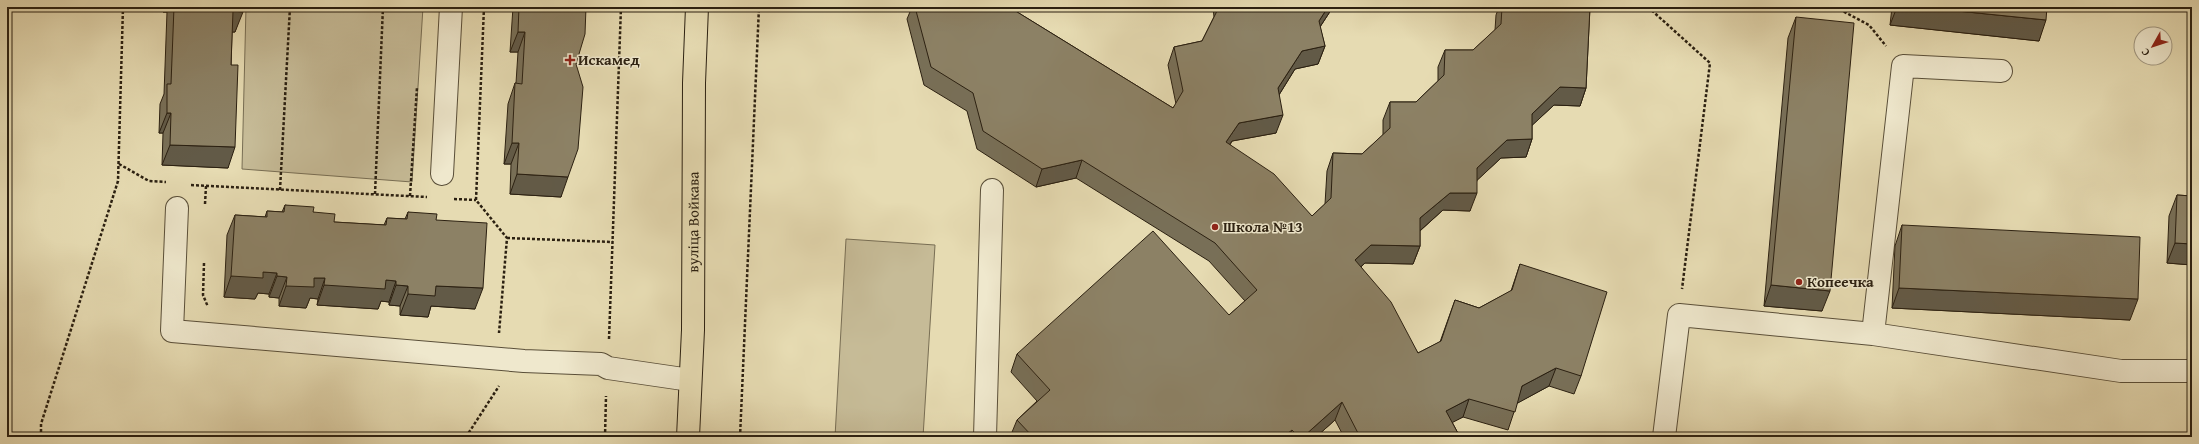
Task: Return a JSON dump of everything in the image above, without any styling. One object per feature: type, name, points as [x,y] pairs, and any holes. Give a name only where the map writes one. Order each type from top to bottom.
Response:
[{"type":"main road","name":"вуліца Войкава","points":[[688,437],[693,330],[694,83],[697,7]]},
{"type":"lane","points":[[442,174],[451,7]]},
{"type":"lane","points":[[1873,334],[1903,66],[2001,71]]},
{"type":"lane","points":[[985,437],[992,190]]},
{"type":"lane","points":[[178,208],[172,331],[524,361],[601,364],[608,368],[690,380]]},
{"type":"lane","points":[[1664,437],[1679,315],[1873,334],[2121,371],[2192,371]]},
{"type":"path","points":[[41,437],[41,424],[118,181],[124,7]]},
{"type":"path","points":[[280,190],[290,7]]},
{"type":"path","points":[[375,194],[383,7]]},
{"type":"path","points":[[484,7],[476,200],[507,238],[499,331],[494,334]]},
{"type":"path","points":[[605,437],[621,7]]},
{"type":"path","points":[[740,437],[759,7]]},
{"type":"path","points":[[1648,7],[1710,63],[1679,315]]},
{"type":"path","points":[[1834,7],[1869,25],[1903,66]]},
{"type":"path","points":[[410,196],[418,86]]},
{"type":"path","points":[[119,164],[149,181],[170,183]]},
{"type":"path","points":[[184,184],[432,197]]},
{"type":"path","points":[[205,209],[206,186]]},
{"type":"path","points":[[446,198],[476,200]]},
{"type":"path","points":[[507,238],[613,242]]},
{"type":"path","points":[[204,256],[203,295],[209,310]]},
{"type":"shaded area","points":[[246,7],[423,7],[412,182],[242,169]]},
{"type":"shaded area","points":[[846,239],[935,245],[923,437],[835,437]]},
{"type":"building","points":[[174,7],[243,7],[243,12],[233,11],[231,65],[238,65],[235,147],[170,145],[171,113],[167,113],[167,84],[171,84]]},
{"type":"building","points":[[519,7],[586,7],[585,34],[576,64],[583,87],[578,149],[568,177],[517,174],[519,143],[512,143],[515,83],[522,84],[525,32],[518,32]]},
{"type":"building","points":[[915,7],[1009,7],[1173,108],[1183,91],[1174,47],[1202,41],[1219,7],[1328,7],[1319,21],[1325,46],[1302,51],[1278,88],[1283,115],[1239,123],[1226,142],[1274,174],[1312,216],[1331,198],[1333,153],[1362,154],[1390,128],[1390,102],[1416,102],[1444,75],[1445,50],[1473,50],[1501,24],[1502,7],[1590,7],[1586,88],[1560,87],[1532,114],[1532,139],[1507,140],[1477,168],[1477,193],[1450,193],[1420,218],[1420,246],[1371,245],[1355,260],[1391,302],[1418,353],[1441,341],[1455,300],[1479,308],[1512,290],[1520,264],[1607,292],[1581,376],[1556,368],[1522,386],[1515,412],[1469,399],[1446,411],[1460,437],[1360,437],[1342,402],[1303,437],[1299,437],[1292,430],[1283,437],[1033,437],[1017,420],[1050,390],[1017,354],[1153,231],[1229,315],[1257,290],[1215,243],[1082,160],[1042,169],[983,131],[973,93],[931,67]]},
{"type":"building","points":[[1918,7],[2047,7],[2046,20]]},
{"type":"building","points":[[1796,17],[1854,23],[1830,291],[1771,285]]},
{"type":"building","points":[[2177,195],[2192,196],[2192,244],[2175,243]]},
{"type":"building","points":[[285,205],[314,207],[313,212],[335,214],[334,222],[386,225],[387,218],[407,219],[408,212],[437,214],[436,220],[487,223],[483,288],[436,286],[435,296],[408,294],[408,286],[396,285],[396,281],[386,280],[385,289],[324,285],[325,278],[314,278],[314,287],[286,286],[287,277],[277,276],[277,273],[263,272],[263,278],[231,276],[235,215],[267,217],[267,211],[284,212]]},
{"type":"building","points":[[1902,225],[2140,237],[2138,299],[1899,288]]},
{"type":"place","name":"Искамед","points":[[570,60]]},
{"type":"place","name":"Школа №13","points":[[1215,227]]},
{"type":"place","name":"Копеечка","points":[[1799,282]]}]
